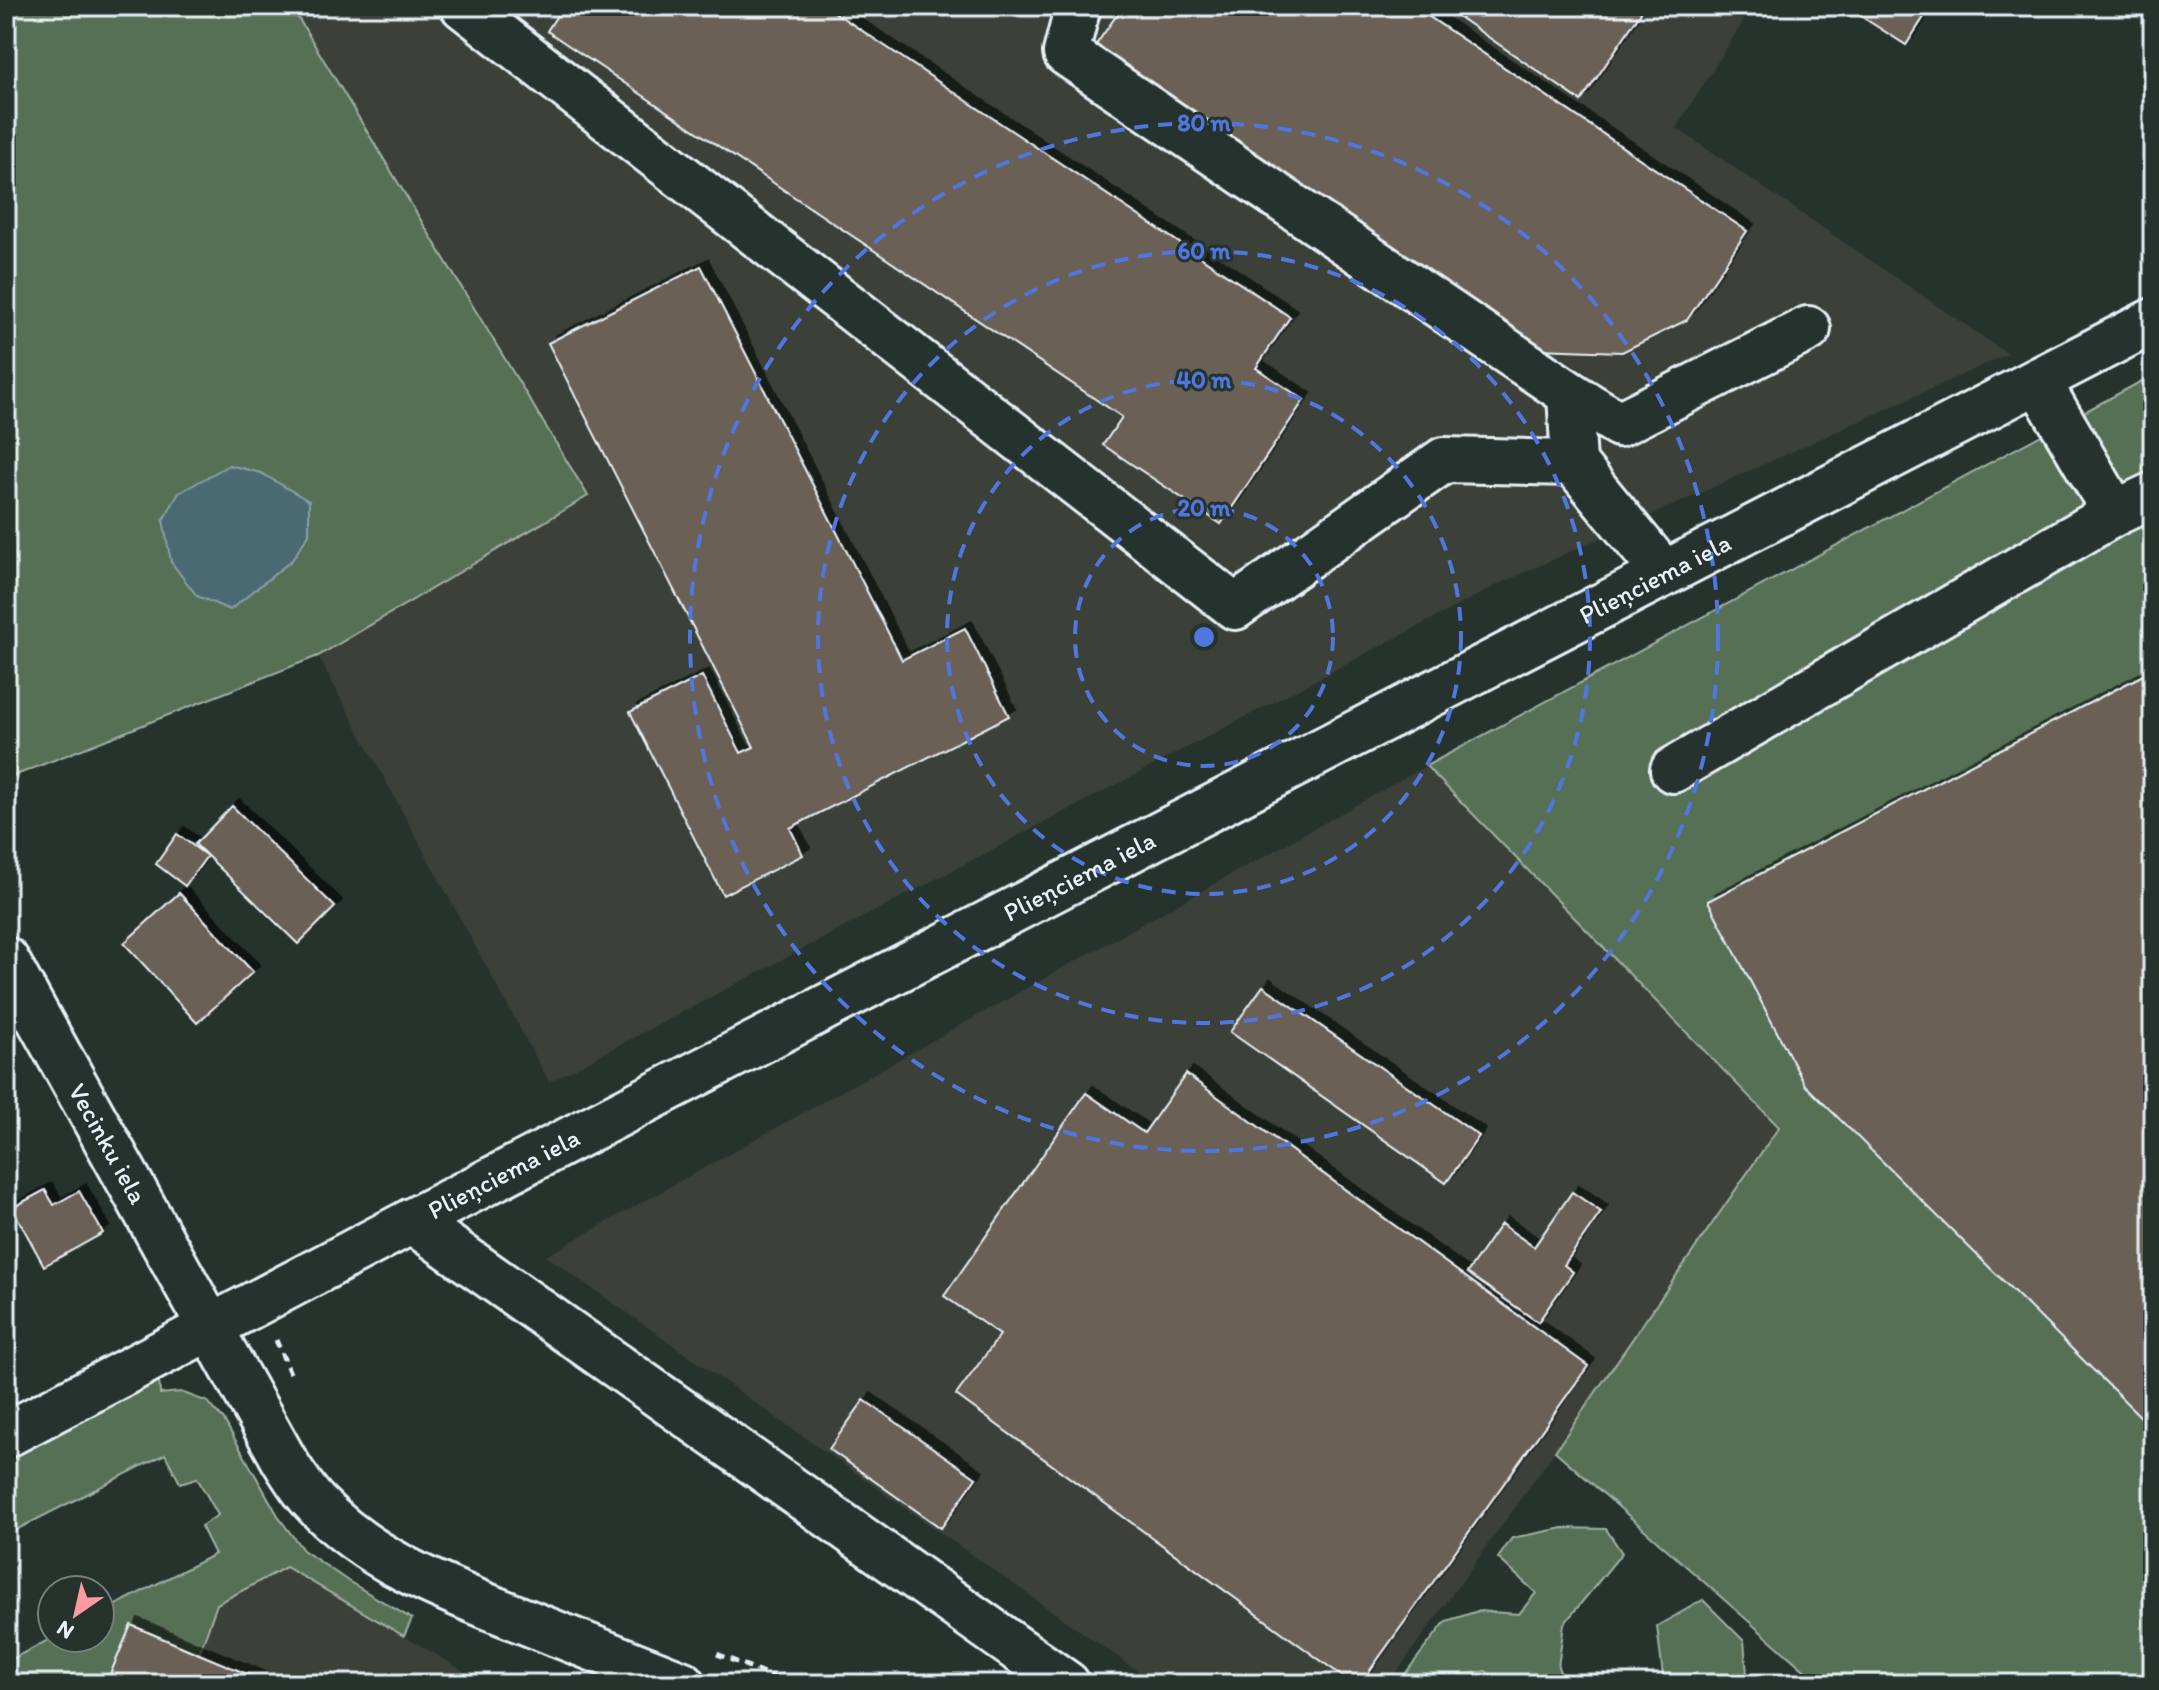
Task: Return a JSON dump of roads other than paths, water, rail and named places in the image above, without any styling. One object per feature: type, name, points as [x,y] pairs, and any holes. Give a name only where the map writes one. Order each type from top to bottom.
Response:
[{"type":"main road","points":[[463,6],[1235,607],[1444,460],[1574,463]]},
{"type":"main road","points":[[1078,6],[1066,53],[1619,424],[1808,329]]},
{"type":"main road","name":"Plieņciema iela","points":[[6,1435],[412,1221],[2153,321]]},
{"type":"main road","points":[[1673,770],[2134,504],[2038,381]]},
{"type":"main road","points":[[1570,394],[1574,463],[1664,573]]},
{"type":"main road","name":"Vecinku iela","points":[[6,960],[298,1483],[315,1503],[376,1553],[470,1599],[694,1667]]},
{"type":"main road","points":[[412,1221],[1067,1684]]},
{"type":"water","points":[[229,465],[261,473],[309,501],[309,534],[292,560],[230,610],[197,596],[171,562],[163,520],[179,493]]}]
